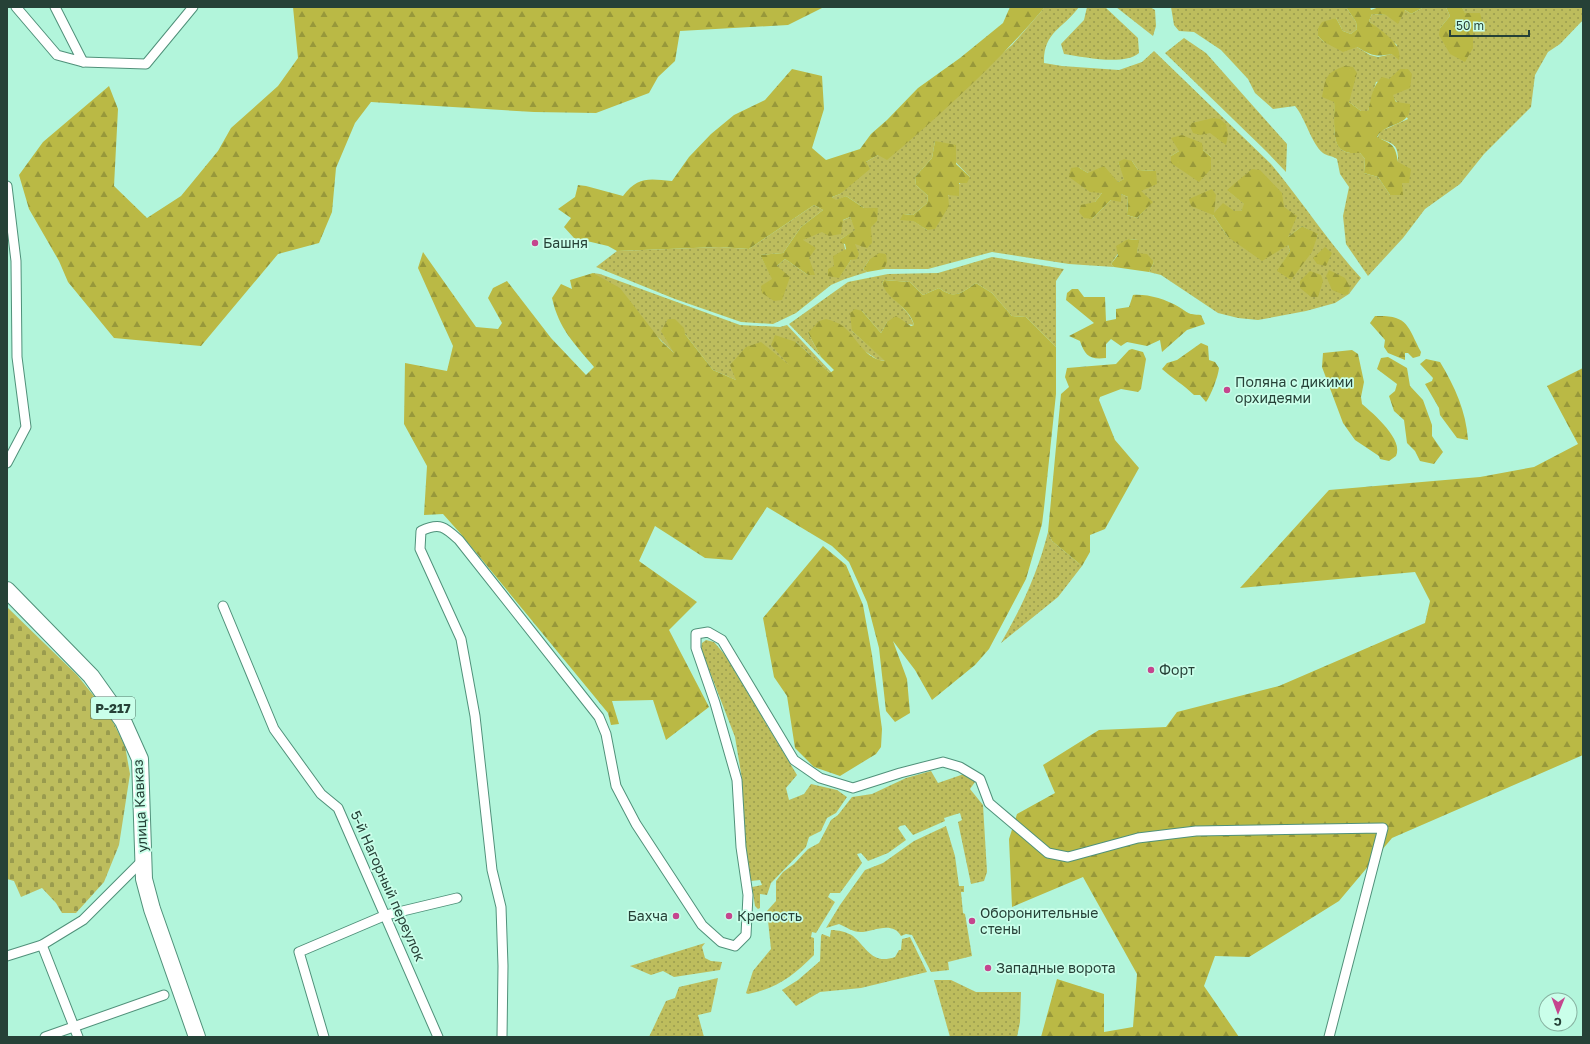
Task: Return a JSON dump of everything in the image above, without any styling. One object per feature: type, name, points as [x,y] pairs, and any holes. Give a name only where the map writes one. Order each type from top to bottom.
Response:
[{"type":"highway","name":"улица Кавказ","points":[[7,590],[91,676],[123,721],[140,759],[144,879],[152,909],[197,1037]]},
{"type":"street","points":[[16,7],[57,55],[83,62],[146,64],[194,7]]},
{"type":"street","points":[[55,7],[83,62]]},
{"type":"street","points":[[7,186],[16,261],[17,357],[26,427],[7,463]]},
{"type":"street","points":[[502,1037],[503,966],[501,907],[492,870],[475,716],[461,640],[420,549],[421,531],[431,526],[445,527],[459,540],[599,717],[606,734],[616,786],[636,824],[702,925],[721,942],[735,946],[746,935],[748,895],[741,847],[737,780],[715,703],[696,648],[696,634],[708,632],[722,640],[794,760],[820,778],[853,788],[900,773],[943,762],[960,767],[980,779],[989,803],[1048,853],[1068,857],[1138,838],[1196,831],[1383,828],[1329,1037]]},
{"type":"street","name":"5-й Нагорный переулок","points":[[223,606],[274,729],[321,794],[338,808],[438,1037]]},
{"type":"street","points":[[7,956],[42,945],[83,920],[143,860]]},
{"type":"street","points":[[324,1037],[299,952],[386,915],[457,898]]},
{"type":"street","points":[[42,945],[78,1037]]},
{"type":"street","points":[[45,1037],[164,995]]},
{"type":"green space","points":[[293,7],[824,7],[788,25],[680,31],[675,61],[658,77],[649,93],[596,113],[534,112],[371,102],[355,123],[336,168],[332,212],[319,243],[278,254],[201,346],[114,338],[68,282],[59,261],[29,209],[19,175],[43,142],[109,86],[118,109],[114,186],[147,218],[181,196],[218,151],[231,128],[278,86],[298,58]]},
{"type":"green space","points":[[1010,7],[1045,7],[1008,48],[929,124],[887,160],[878,155],[866,162],[870,169],[840,194],[832,197],[836,200],[846,196],[864,208],[878,208],[877,221],[871,227],[872,243],[867,248],[855,244],[859,254],[857,259],[851,260],[839,278],[828,276],[828,269],[834,266],[833,256],[846,249],[845,244],[840,243],[841,239],[855,230],[850,217],[843,220],[841,234],[829,236],[822,232],[803,240],[816,248],[809,258],[815,275],[808,275],[785,259],[777,266],[790,277],[782,300],[774,301],[762,293],[761,286],[772,279],[760,255],[783,253],[801,227],[823,210],[814,205],[749,249],[719,247],[617,251],[608,246],[574,238],[564,227],[571,218],[558,209],[575,197],[578,185],[623,196],[634,185],[644,180],[672,181],[689,157],[711,134],[734,115],[765,100],[792,69],[822,76],[824,109],[812,148],[826,160],[860,149],[871,134],[918,88],[960,58],[1003,23]]},
{"type":"green space","points":[[1045,7],[1079,7],[1050,37],[1047,44],[1044,63],[1062,66],[1119,70],[1142,62],[1154,51],[1271,164],[1337,250],[1361,278],[1349,294],[1335,303],[1306,311],[1258,320],[1238,318],[1218,313],[1161,275],[1149,272],[1154,262],[1137,253],[1138,240],[1128,239],[1111,264],[1114,267],[1069,264],[992,252],[928,269],[884,269],[884,266],[869,260],[863,269],[867,272],[831,285],[796,313],[773,324],[741,322],[675,299],[596,267],[617,251],[719,247],[749,249],[814,205],[823,210],[801,227],[783,253],[760,255],[773,279],[774,301],[777,266],[785,259],[808,275],[802,240],[850,217],[856,230],[841,239],[844,243],[845,253],[839,277],[851,260],[854,244],[871,226],[878,208],[864,208],[846,196],[836,201],[832,197],[840,194],[866,162],[878,155],[1012,45]],"holes":[[[935,141],[970,177],[950,193],[927,230],[903,214],[913,215],[927,203],[928,196],[916,185],[915,177],[932,158]],[[1203,150],[1211,157],[1171,156],[1179,151]],[[1132,161],[1138,170],[1156,171],[1140,191],[1152,202],[1137,218],[1127,215],[1128,197],[1121,194],[1111,200],[1092,219],[1095,202],[1102,193],[1078,167],[1088,173],[1118,182],[1125,179],[1118,162]],[[1245,204],[1287,238],[1302,226],[1318,235],[1278,271],[1290,251],[1288,245],[1228,237],[1213,215],[1241,211]]]},
{"type":"green space","points":[[1087,7],[1105,7],[1138,38],[1139,53],[1132,57],[1114,60],[1103,60],[1064,54],[1061,44],[1084,20]]},
{"type":"green space","points":[[1116,7],[1150,7],[1155,10],[1156,26],[1153,36]]},
{"type":"green space","points":[[1171,7],[1346,7],[1356,22],[1357,29],[1351,34],[1343,31],[1336,18],[1318,28],[1318,36],[1324,42],[1357,47],[1370,55],[1378,57],[1392,54],[1397,45],[1369,21],[1372,14],[1386,15],[1405,10],[1411,14],[1424,7],[1446,7],[1450,16],[1440,28],[1473,48],[1473,33],[1462,7],[1583,7],[1583,20],[1560,44],[1548,52],[1535,75],[1531,107],[1484,154],[1460,184],[1425,209],[1403,238],[1368,276],[1346,244],[1343,216],[1349,187],[1340,174],[1337,159],[1323,153],[1319,149],[1295,106],[1273,109],[1255,93],[1248,79],[1221,50],[1194,32],[1179,31],[1174,25]],"holes":[[[1389,79],[1392,95],[1408,119],[1381,131],[1377,138],[1393,144],[1398,153],[1398,165],[1390,195],[1378,177],[1364,173],[1365,159],[1360,153],[1346,152],[1339,147],[1336,142],[1334,128],[1334,102],[1349,102],[1361,111],[1368,111],[1376,82]]]},
{"type":"green space","points":[[1346,7],[1370,7],[1371,10],[1379,7],[1424,7],[1411,14],[1405,10],[1398,24],[1386,15],[1372,14],[1369,21],[1385,33],[1398,48],[1399,60],[1392,54],[1374,55],[1357,47],[1343,52],[1324,42],[1318,36],[1318,28],[1322,22],[1336,18],[1343,31],[1351,34],[1357,29],[1356,22]]},
{"type":"green space","points":[[1446,7],[1462,7],[1465,13],[1480,13],[1482,21],[1473,33],[1473,48],[1465,62],[1450,54],[1439,35],[1440,28],[1450,16]]},
{"type":"green space","points":[[1184,38],[1206,53],[1287,144],[1286,172],[1165,53]]},
{"type":"green space","points":[[1345,66],[1353,67],[1357,73],[1349,102],[1361,111],[1368,111],[1376,84],[1382,77],[1389,79],[1400,69],[1408,69],[1412,74],[1410,88],[1393,95],[1396,102],[1410,104],[1410,112],[1403,121],[1386,128],[1377,137],[1387,142],[1394,148],[1398,162],[1411,169],[1409,183],[1402,183],[1403,195],[1390,195],[1378,177],[1364,173],[1365,159],[1360,153],[1346,152],[1339,147],[1336,142],[1334,128],[1334,102],[1322,97],[1324,85],[1330,74]]},
{"type":"green space","points":[[1213,118],[1220,119],[1226,124],[1228,134],[1226,145],[1210,133],[1200,135],[1193,133],[1190,126],[1192,123]]},
{"type":"green space","points":[[1182,135],[1202,143],[1203,150],[1211,157],[1211,169],[1199,182],[1171,163],[1171,156],[1179,151],[1171,138]]},
{"type":"green space","points":[[935,141],[956,145],[956,164],[970,177],[967,183],[959,183],[959,196],[948,195],[949,206],[935,229],[927,230],[913,221],[900,220],[903,214],[913,215],[927,203],[928,196],[916,185],[915,177],[932,158]]},
{"type":"green space","points":[[1124,159],[1132,161],[1138,170],[1156,171],[1157,184],[1141,191],[1153,202],[1137,218],[1127,215],[1128,197],[1121,194],[1121,202],[1111,200],[1092,219],[1084,218],[1079,212],[1081,205],[1095,202],[1102,193],[1090,192],[1069,177],[1071,168],[1078,167],[1088,173],[1104,166],[1118,182],[1124,179],[1118,162]]},
{"type":"green space","points":[[1252,169],[1260,170],[1282,193],[1284,207],[1297,216],[1288,237],[1302,226],[1318,234],[1312,252],[1291,280],[1277,271],[1290,251],[1288,245],[1262,261],[1228,237],[1213,215],[1191,206],[1189,199],[1212,189],[1216,195],[1214,213],[1223,203],[1234,211],[1241,211],[1244,204],[1227,190]]},
{"type":"green space","points":[[1128,239],[1139,240],[1137,253],[1147,254],[1154,262],[1149,272],[1114,267],[1111,264],[1118,255],[1116,246]]},
{"type":"green space","points":[[1325,247],[1332,253],[1326,266],[1317,264],[1313,258]]},
{"type":"green space","points":[[423,252],[476,327],[498,329],[502,323],[488,298],[493,288],[507,281],[551,338],[586,375],[594,367],[563,327],[552,298],[561,284],[572,289],[570,280],[593,273],[620,288],[661,341],[674,353],[661,331],[668,319],[675,319],[684,328],[685,334],[713,370],[736,380],[730,365],[746,347],[761,342],[789,365],[771,345],[775,335],[796,342],[830,373],[834,370],[821,357],[808,333],[819,321],[826,319],[843,326],[867,353],[878,360],[885,361],[852,331],[850,313],[855,309],[862,311],[881,333],[887,322],[896,316],[911,326],[914,325],[908,313],[885,289],[882,283],[884,280],[910,282],[923,295],[939,288],[949,294],[958,294],[976,283],[992,293],[1012,316],[1026,317],[1056,347],[1056,394],[1042,524],[1026,579],[989,649],[975,665],[932,700],[915,670],[893,641],[907,679],[910,713],[895,722],[886,711],[879,648],[867,602],[849,562],[832,546],[767,507],[732,560],[705,558],[655,526],[639,561],[697,602],[669,630],[709,707],[666,740],[653,700],[612,701],[619,724],[611,725],[608,713],[460,533],[443,514],[424,515],[427,466],[404,424],[405,363],[447,371],[453,346],[418,268]]},
{"type":"green space","points":[[879,253],[886,254],[887,262],[884,269],[867,272],[863,269],[869,260]]},
{"type":"green space","points":[[992,257],[1064,269],[1056,281],[1056,347],[1026,317],[1012,316],[992,293],[976,283],[958,294],[949,294],[939,288],[923,295],[910,282],[884,280],[882,283],[885,289],[904,308],[914,325],[887,322],[881,333],[862,311],[852,331],[886,361],[878,360],[866,352],[808,333],[821,357],[789,324],[848,282],[888,274],[938,273]]},
{"type":"green space","points":[[1329,270],[1345,278],[1350,287],[1348,294],[1344,295],[1332,290],[1326,276]]},
{"type":"green space","points":[[1310,271],[1321,275],[1323,281],[1318,297],[1311,297],[1300,288],[1300,281]]},
{"type":"green space","points":[[593,273],[600,274],[740,325],[780,327],[787,325],[832,373],[831,374],[796,342],[791,368],[736,380],[713,370],[685,334],[676,355]]},
{"type":"green space","points":[[1072,289],[1078,289],[1084,297],[1105,297],[1106,321],[1116,319],[1116,309],[1129,307],[1133,295],[1139,295],[1162,299],[1189,313],[1201,315],[1205,324],[1187,330],[1162,352],[1160,340],[1147,346],[1127,342],[1121,346],[1111,339],[1106,344],[1106,358],[1092,357],[1086,353],[1080,341],[1069,336],[1094,323],[1066,300],[1067,293]]},
{"type":"green space","points":[[1375,316],[1394,317],[1405,324],[1413,335],[1421,352],[1420,356],[1413,358],[1408,353],[1405,353],[1405,360],[1388,353],[1384,347],[1385,340],[1370,323]]},
{"type":"green space","points":[[1201,343],[1208,346],[1209,360],[1215,362],[1219,368],[1214,386],[1206,402],[1200,395],[1194,395],[1162,369],[1167,363],[1177,360]]},
{"type":"green space","points":[[1132,349],[1143,352],[1146,359],[1141,389],[1138,392],[1121,389],[1100,397],[1099,400],[1115,440],[1139,468],[1105,529],[1090,535],[1090,552],[1082,566],[1052,541],[1048,532],[1061,394],[1069,387],[1065,377],[1067,368],[1116,364],[1129,350]]},
{"type":"green space","points":[[1352,350],[1358,354],[1364,382],[1361,397],[1362,404],[1374,414],[1392,435],[1396,443],[1396,456],[1389,461],[1380,459],[1379,456],[1355,440],[1343,423],[1322,367],[1323,353]]},
{"type":"green space","points":[[1388,357],[1407,368],[1410,386],[1423,400],[1432,425],[1432,436],[1443,452],[1434,464],[1420,461],[1415,451],[1407,443],[1404,420],[1394,411],[1389,396],[1395,391],[1397,384],[1377,369],[1381,358]]},
{"type":"green space","points":[[1426,359],[1440,362],[1450,381],[1462,409],[1468,440],[1457,438],[1440,415],[1439,408],[1425,384],[1432,381],[1433,378],[1420,364]]},
{"type":"green space","points":[[1583,368],[1583,755],[1392,838],[1339,901],[1249,957],[1215,956],[1204,986],[1239,1037],[1041,1037],[1057,979],[1104,994],[1104,1032],[1133,1027],[1137,974],[1083,877],[1012,907],[1009,839],[1017,814],[1055,793],[1043,765],[1099,730],[1166,727],[1177,712],[1279,686],[1425,623],[1430,601],[1415,572],[1240,588],[1329,490],[1480,477],[1534,467],[1578,444],[1547,386]]},
{"type":"green space","points":[[1048,532],[1052,541],[1082,566],[1058,597],[1001,643],[1029,589]]},
{"type":"green space","points":[[823,546],[846,565],[863,605],[872,655],[882,729],[881,747],[876,754],[840,776],[814,767],[795,748],[787,696],[774,677],[763,618]]},
{"type":"green space","points":[[7,607],[77,675],[110,716],[125,746],[130,774],[119,845],[104,882],[76,913],[62,913],[56,903],[42,888],[21,897],[14,881],[7,879]]},
{"type":"green space","points":[[706,640],[714,642],[725,655],[797,775],[786,788],[789,800],[804,794],[811,784],[837,790],[847,797],[836,813],[827,818],[821,831],[809,837],[806,847],[771,883],[767,895],[760,894],[760,908],[758,909],[755,906],[752,887],[762,885],[760,880],[751,881],[743,846],[742,779],[735,737],[701,649],[702,643]]},
{"type":"green space","points":[[931,771],[938,783],[964,774],[975,782],[970,789],[983,805],[987,872],[984,881],[971,884],[958,822],[962,820],[960,813],[944,818],[945,821],[913,835],[905,825],[900,826],[898,828],[906,840],[888,853],[868,861],[861,853],[857,854],[862,863],[840,893],[830,893],[828,897],[835,902],[816,933],[812,932],[811,937],[814,938],[814,955],[792,975],[777,985],[748,994],[746,993],[753,971],[771,949],[767,911],[776,901],[776,881],[783,872],[794,864],[808,849],[819,843],[831,820],[838,815],[852,797],[872,794],[906,778]]},
{"type":"green space","points":[[946,826],[955,856],[959,886],[964,886],[964,892],[961,892],[963,913],[965,914],[972,956],[948,962],[949,970],[931,972],[912,935],[906,934],[901,936],[897,931],[888,928],[857,932],[839,924],[826,928],[840,905],[865,870],[883,863],[914,841]]},
{"type":"green space","points":[[831,930],[837,930],[853,936],[866,950],[875,957],[881,959],[895,957],[899,950],[901,950],[902,939],[910,937],[927,972],[861,988],[820,992],[796,1006],[782,990],[798,980],[820,961],[821,936],[822,934],[830,937]]},
{"type":"green space","points":[[705,943],[702,947],[705,958],[711,961],[722,962],[720,970],[674,977],[663,971],[651,975],[630,966]]},
{"type":"green space","points":[[718,978],[711,1012],[698,1015],[704,1037],[649,1037],[666,1001],[675,998],[679,987]]},
{"type":"green space","points":[[934,980],[951,980],[976,992],[1021,992],[1020,1022],[1017,1037],[950,1037]]},
{"type":"place","name":"Башня","points":[[535,243]]},
{"type":"place","name":"Поляна с дикими орхидеями","points":[[1227,390]]},
{"type":"place","name":"Форт","points":[[1151,670]]},
{"type":"place","name":"Бахча","points":[[676,916]]},
{"type":"place","name":"Крепость","points":[[729,916]]},
{"type":"place","name":"Оборонительные стены","points":[[972,921]]},
{"type":"place","name":"Западные ворота","points":[[988,968]]}]
